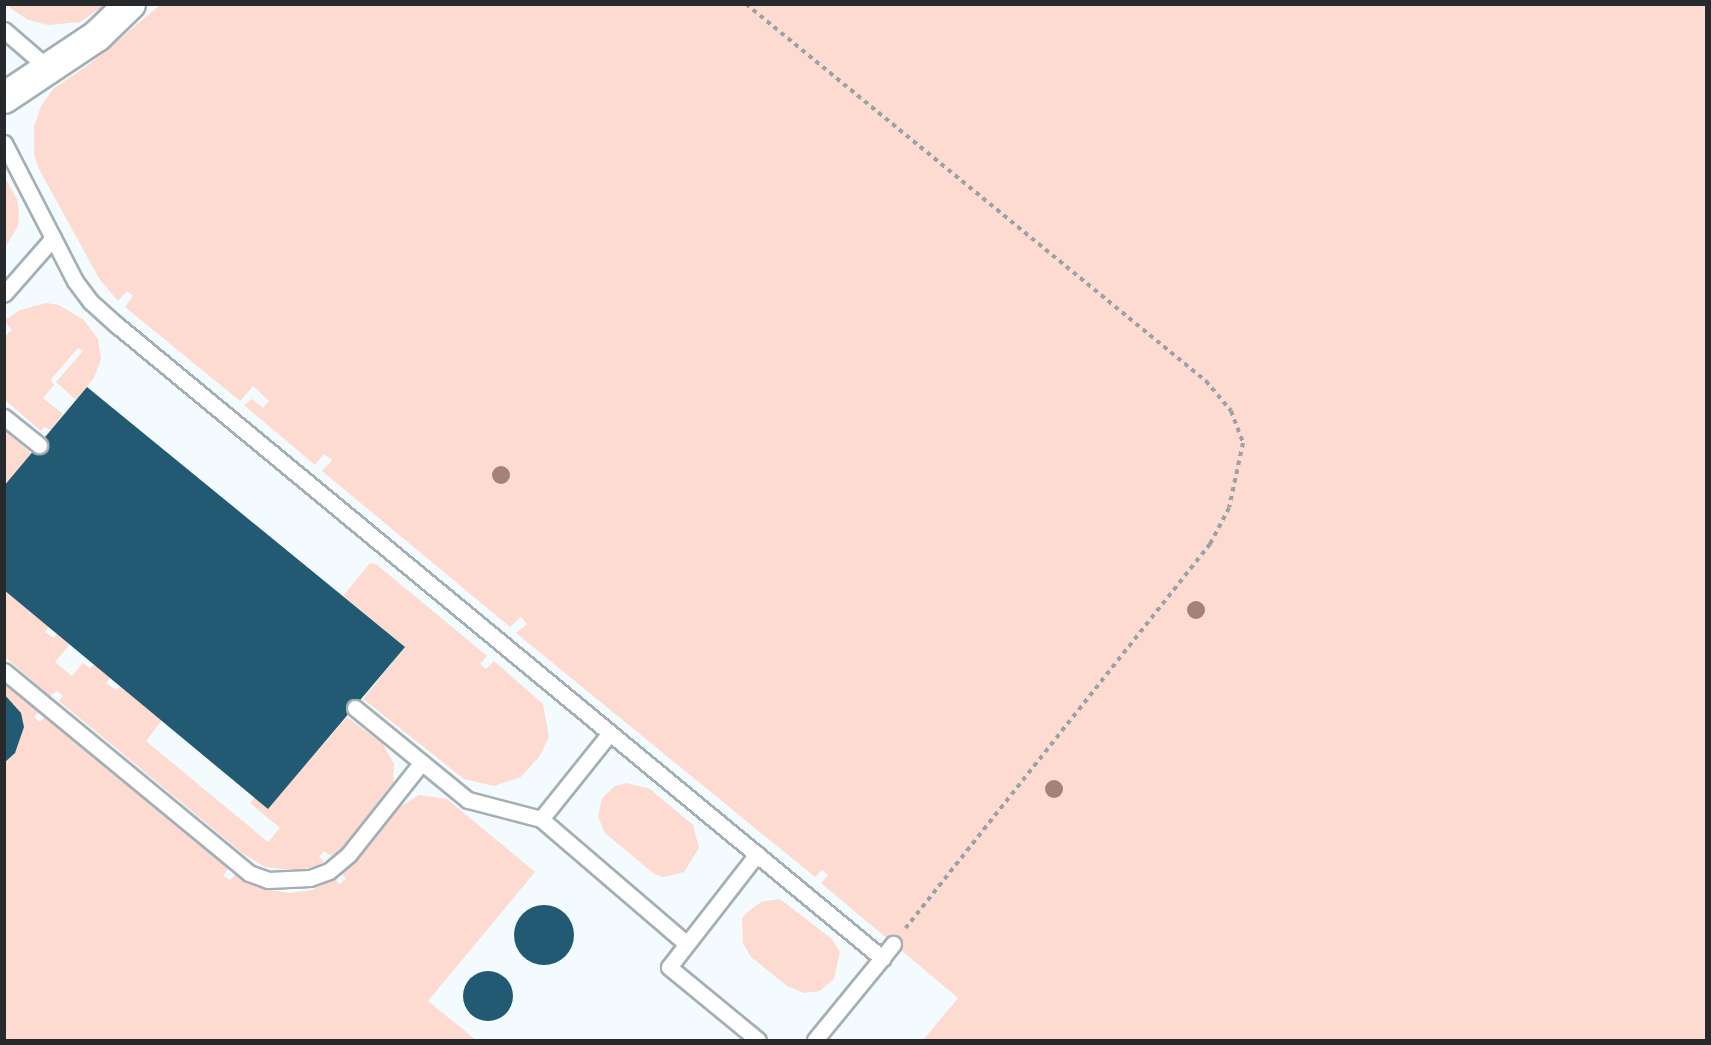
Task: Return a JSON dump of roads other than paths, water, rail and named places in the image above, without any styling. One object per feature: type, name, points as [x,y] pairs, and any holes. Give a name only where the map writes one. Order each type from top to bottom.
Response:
[{"type":"street","points":[[4,98],[97,36],[130,4]]},
{"type":"lane","points":[[4,30],[49,69]]},
{"type":"lane","points":[[4,143],[75,281],[111,320],[882,958]]},
{"type":"lane","points":[[4,294],[53,238]]},
{"type":"lane","points":[[4,417],[39,445]]},
{"type":"lane","points":[[4,670],[249,873],[268,880],[310,878],[329,871],[349,854],[422,762]]},
{"type":"lane","points":[[355,708],[468,800],[541,819],[687,944]]},
{"type":"lane","points":[[541,819],[610,733]]},
{"type":"lane","points":[[757,854],[669,967],[758,1041]]},
{"type":"lane","points":[[815,1041],[893,944]]}]
